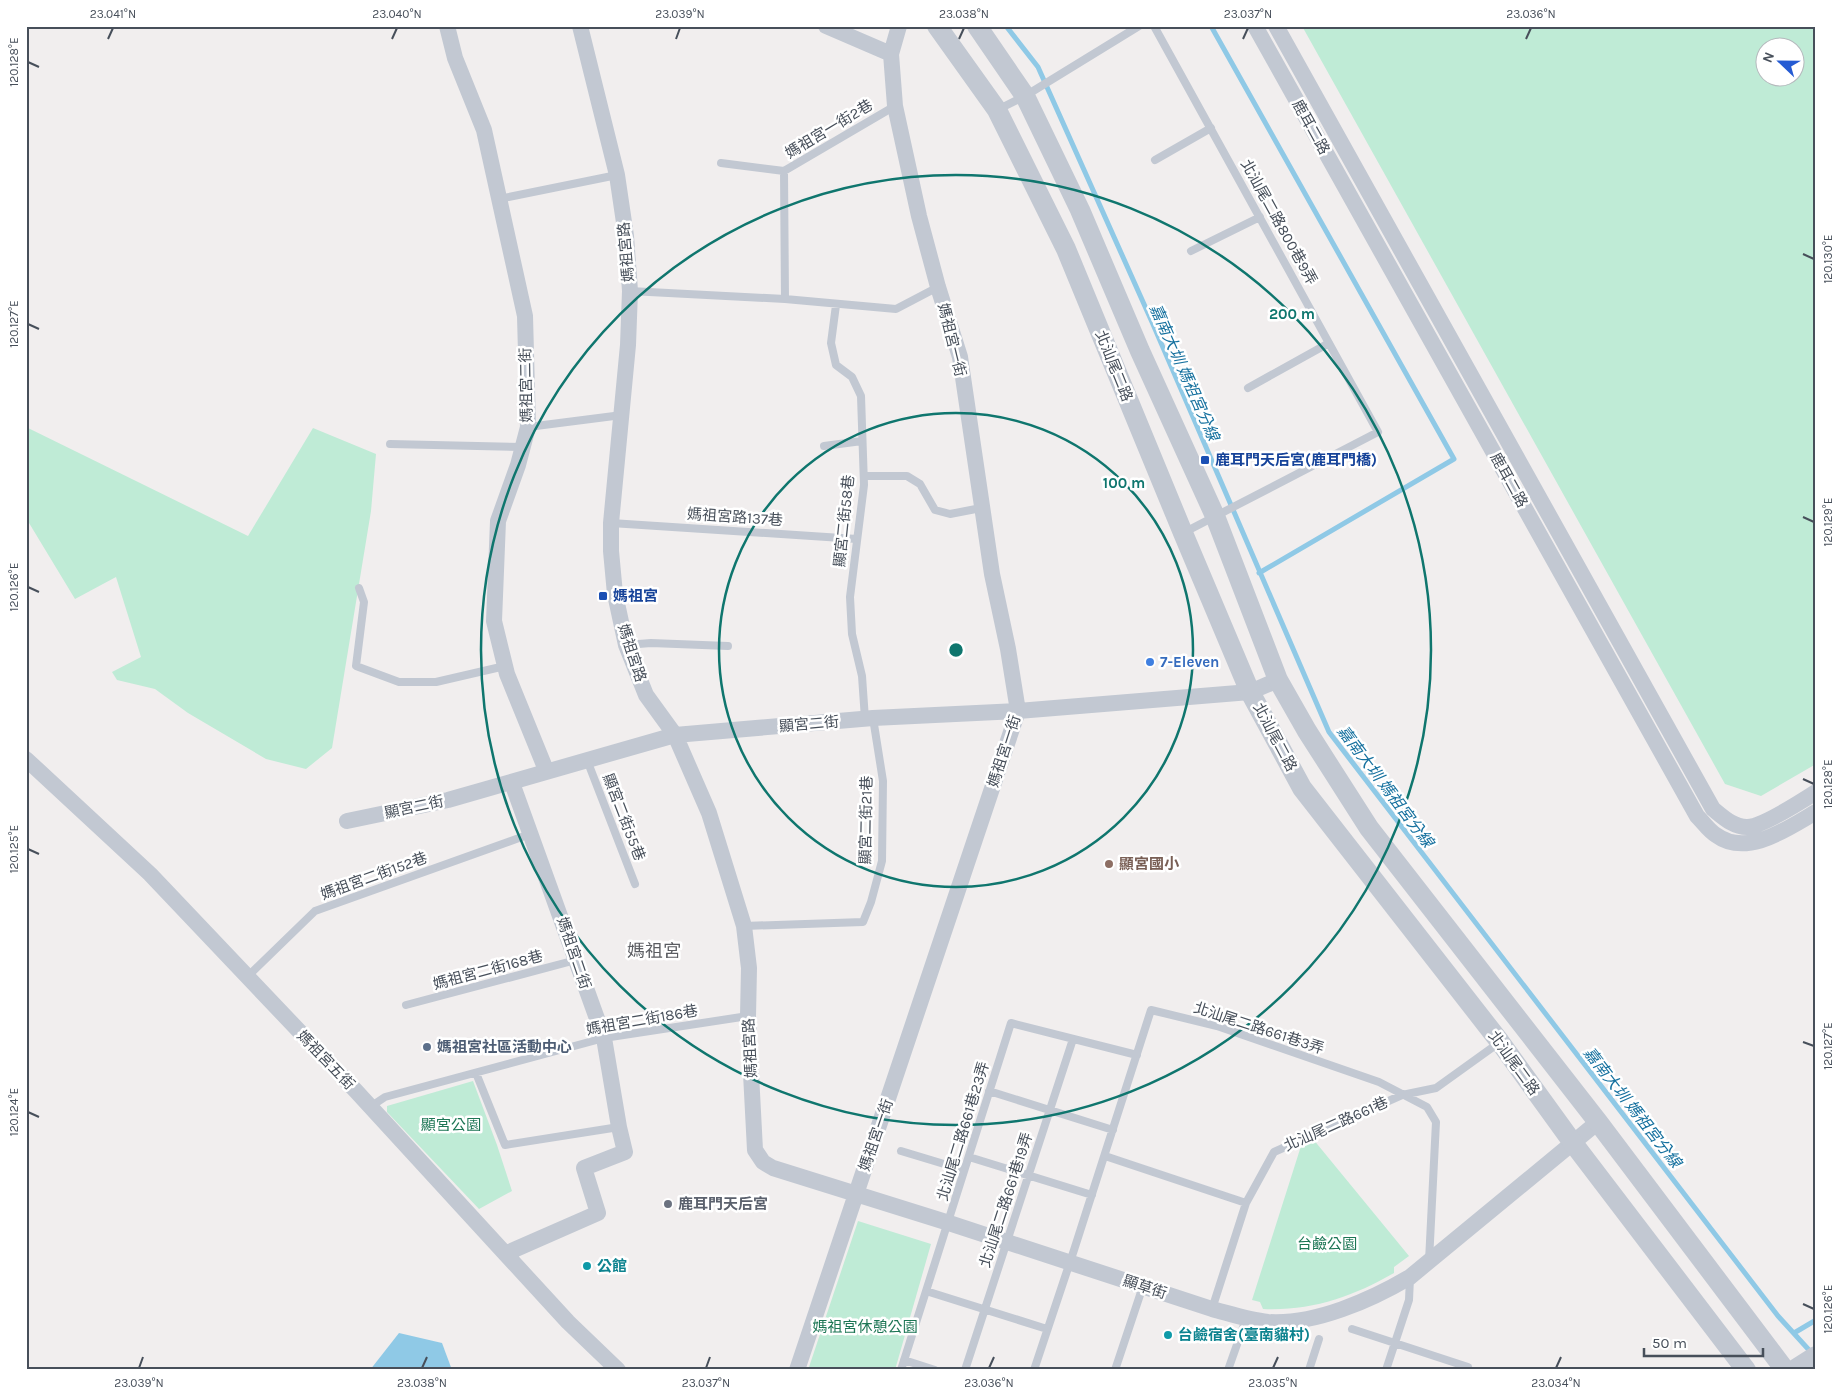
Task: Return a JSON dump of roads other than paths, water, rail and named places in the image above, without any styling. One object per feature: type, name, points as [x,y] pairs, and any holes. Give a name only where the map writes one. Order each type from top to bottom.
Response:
[{"type":"street","name":"媽祖宮二街","points":[[447,26],[455,58],[484,130],[525,316],[528,427],[498,521],[494,621],[504,666],[546,770]]},
{"type":"street","name":"媽祖宮路","points":[[580,26],[617,175],[626,236],[630,291],[628,345],[611,523],[611,551],[615,594],[626,645],[646,695],[675,735],[709,813],[744,926],[749,968],[748,1016],[755,1150],[763,1162],[773,1168],[856,1194]]},
{"type":"street","points":[[826,26],[891,54]]},
{"type":"street","name":"媽祖宮一街","points":[[797,1370],[1018,711],[981,508],[960,357],[938,287],[919,216],[895,106],[891,54],[899,26]]},
{"type":"street","name":"北汕尾二路","points":[[937,26],[996,110],[1066,249],[1250,692],[1302,788],[1500,1042],[1573,1143],[1746,1370]]},
{"type":"street","name":"北汕尾二路","points":[[977,26],[1025,96],[1080,210],[1140,351],[1215,516],[1278,680],[1307,731],[1369,828],[1598,1122],[1785,1370]]},
{"type":"street","name":"鹿耳二路","points":[[1255,26],[1697,816],[1716,836],[1733,842],[1749,843],[1780,832],[1816,812]]},
{"type":"street","name":"鹿耳二路","points":[[1276,26],[1713,809],[1730,822],[1747,827],[1773,817],[1816,792]]},
{"type":"street","name":"顯宮二街","points":[[347,821],[448,800],[512,783],[546,770],[675,735],[869,719],[1018,711],[1250,692],[1278,680]]},
{"type":"street","name":"媽祖宮五街","points":[[26,758],[150,874],[507,1253],[568,1322],[618,1370]]},
{"type":"street","name":"媽祖宮二街","points":[[507,1253],[598,1213],[584,1168],[625,1152],[604,1038],[512,783]]},
{"type":"street","points":[[1429,1263],[1598,1122]]},
{"type":"street","name":"顯草街","points":[[856,1194],[1212,1309],[1246,1319],[1270,1322],[1297,1320],[1337,1312],[1384,1293],[1429,1263]]},
{"type":"street","points":[[1794,1370],[1816,1356]]},
{"type":"lane","points":[[996,110],[1025,96],[1139,26]]},
{"type":"lane","name":"北汕尾二路800巷9弄","points":[[1154,26],[1378,432],[1215,516]]},
{"type":"lane","name":"媽祖宮一街2巷","points":[[785,299],[784,171],[895,106]]},
{"type":"lane","points":[[1155,160],[1211,128]]},
{"type":"lane","points":[[721,163],[784,171]]},
{"type":"lane","points":[[499,199],[617,175]]},
{"type":"lane","points":[[1191,251],[1260,217]]},
{"type":"lane","points":[[630,291],[785,299],[896,309],[938,287]]},
{"type":"lane","name":"顯宮二街58巷","points":[[836,305],[831,342],[836,364],[852,377],[861,396],[864,485],[850,597],[852,634],[862,676],[869,719]]},
{"type":"lane","points":[[1248,388],[1329,343]]},
{"type":"lane","points":[[528,427],[622,415]]},
{"type":"lane","points":[[824,446],[862,441]]},
{"type":"lane","points":[[390,444],[522,447]]},
{"type":"lane","points":[[864,476],[907,476],[920,484],[935,510],[950,514],[981,508]]},
{"type":"lane","points":[[1183,534],[1215,516]]},
{"type":"lane","name":"媽祖宮路137巷","points":[[611,523],[857,539]]},
{"type":"lane","points":[[359,588],[364,602],[356,666],[399,682],[436,682],[504,666]]},
{"type":"lane","points":[[626,645],[651,643],[728,646]]},
{"type":"lane","name":"顯宮二街21巷","points":[[744,926],[863,922],[871,902],[882,861],[883,782],[869,719]]},
{"type":"lane","name":"顯宮二街55巷","points":[[587,760],[636,884]]},
{"type":"lane","name":"媽祖宮二街152巷","points":[[247,977],[315,912],[530,834]]},
{"type":"lane","name":"媽祖宮二街168巷","points":[[406,1005],[576,960]]},
{"type":"lane","name":"北汕尾二路661巷3弄","points":[[1034,1370],[1151,1010],[1226,1029],[1379,1082],[1427,1107],[1436,1122],[1429,1263]]},
{"type":"lane","name":"媽祖宮二街186巷","points":[[370,1107],[385,1097],[604,1038],[748,1016]]},
{"type":"lane","name":"北汕尾二路661巷23弄","points":[[901,1370],[1011,1023],[1137,1055]]},
{"type":"lane","name":"北汕尾二路661巷19弄","points":[[965,1370],[1073,1039]]},
{"type":"lane","name":"北汕尾二路661巷","points":[[1212,1309],[1246,1203],[1274,1152],[1402,1095],[1436,1088],[1500,1042]]},
{"type":"lane","points":[[476,1073],[505,1145],[619,1127]]},
{"type":"lane","points":[[989,1091],[1113,1130]]},
{"type":"lane","points":[[901,1152],[964,1170]]},
{"type":"lane","points":[[1105,1156],[1246,1203]]},
{"type":"lane","points":[[969,1157],[1092,1196]]},
{"type":"lane","points":[[1386,1370],[1409,1300],[1410,1277]]},
{"type":"lane","points":[[1115,1370],[1143,1286]]},
{"type":"lane","points":[[926,1291],[1047,1330]]},
{"type":"lane","points":[[1228,1370],[1246,1319]]},
{"type":"lane","points":[[1352,1329],[1468,1367],[1467,1370]]},
{"type":"lane","points":[[1309,1370],[1319,1339]]},
{"type":"lane","points":[[904,1360],[936,1370]]},
{"type":"water","points":[[399,1333],[442,1343],[452,1370],[370,1370]]},
{"type":"waterway","name":"嘉南大圳 媽祖宮分線","points":[[1006,26],[1038,67],[1152,322],[1329,732],[1778,1316],[1809,1350]]},
{"type":"waterway","points":[[1211,26],[1454,459],[1259,573]]},
{"type":"waterway","points":[[1794,1333],[1816,1320]]},
{"type":"place","name":"鹿耳門天后宮(鹿耳門橋)","points":[[1205,460]]},
{"type":"place","name":"媽祖宮","points":[[603,596]]},
{"type":"place","name":"7-Eleven","points":[[1150,662]]},
{"type":"place","name":"顯宮國小","points":[[1109,864]]},
{"type":"place","name":"媽祖宮社區活動中心","points":[[427,1047]]},
{"type":"place","name":"鹿耳門天后宮","points":[[668,1204]]},
{"type":"place","name":"公館","points":[[587,1266]]},
{"type":"place","name":"台鹼宿舍(臺南貓村)","points":[[1168,1335]]},
{"type":"district","name":"媽祖宮","points":[[654,951]]},
{"type":"park label","name":"顯宮公園","points":[[451,1125]]},
{"type":"park label","name":"台鹼公園","points":[[1327,1244]]},
{"type":"park label","name":"媽祖宮休憩公園","points":[[865,1327]]}]
